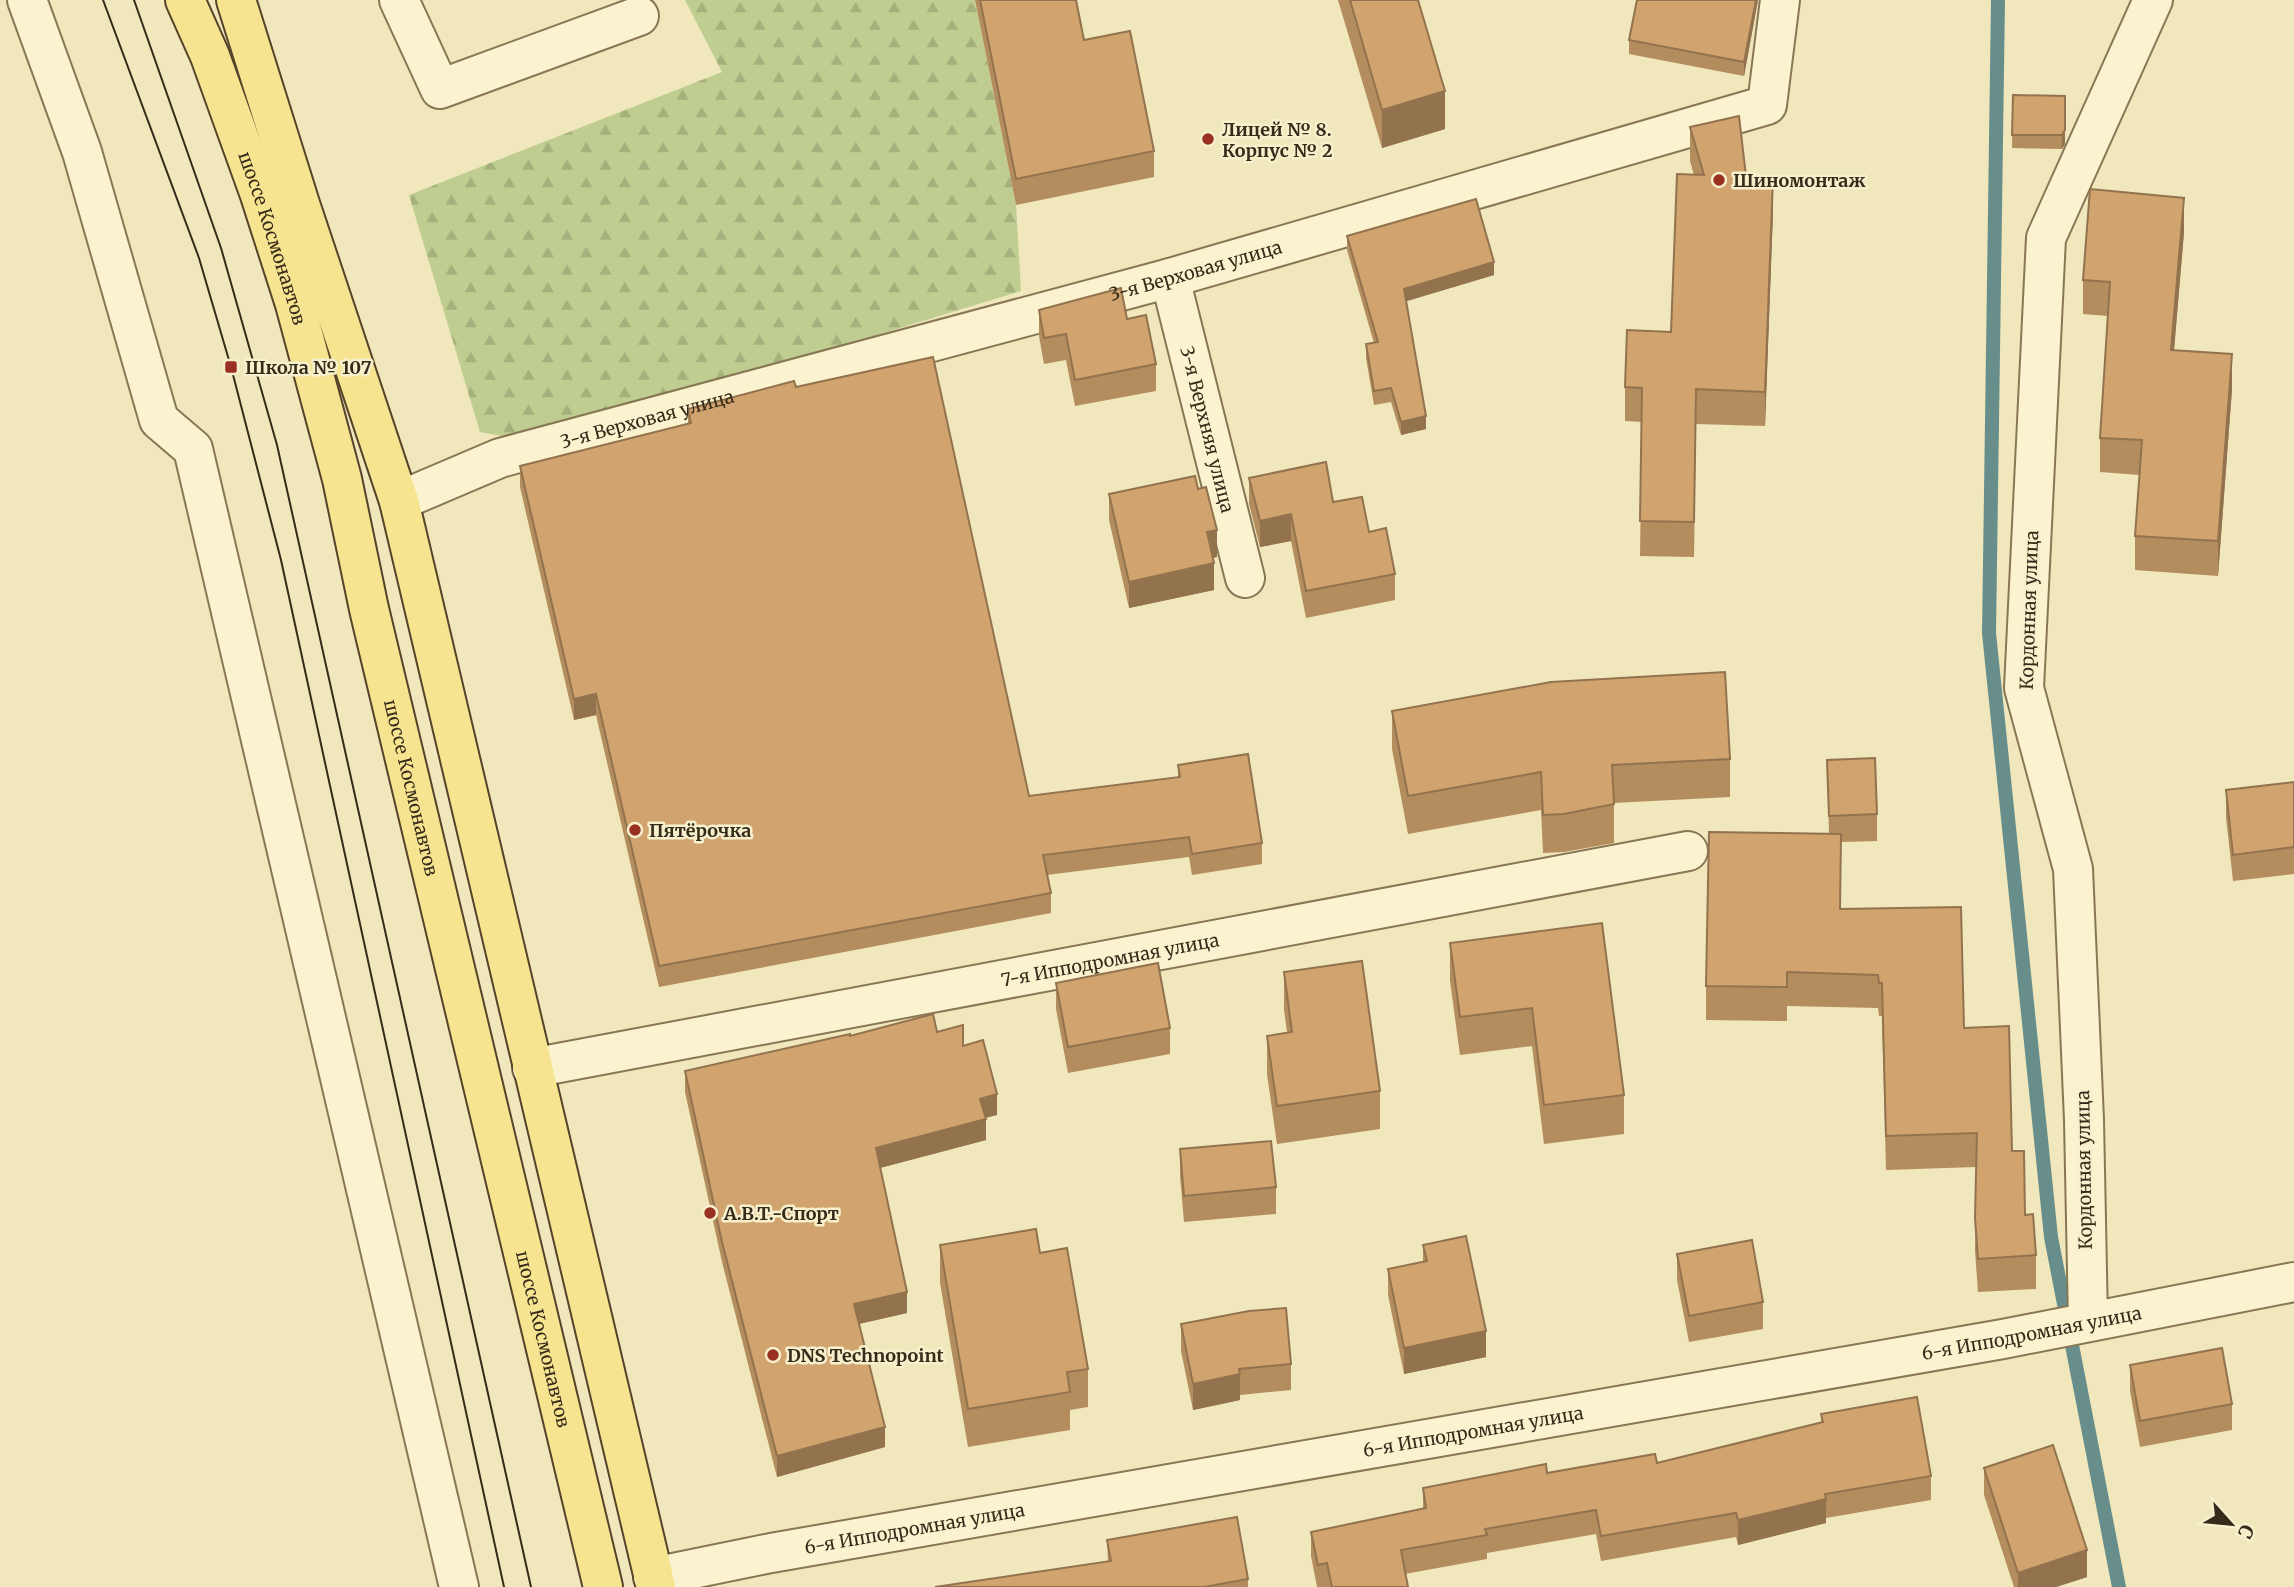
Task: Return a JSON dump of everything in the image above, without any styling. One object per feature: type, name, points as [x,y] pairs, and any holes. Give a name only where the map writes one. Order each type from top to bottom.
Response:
[{"type":"main road","name":"шоссе Космонавтов","points":[[185,0],[211,56],[260,195],[295,304],[342,479],[369,609],[603,1587]]},
{"type":"main road","points":[[236,0],[300,204],[399,501],[654,1582]]},
{"type":"street","points":[[27,0],[82,152],[159,420],[193,449],[458,1587]]},
{"type":"street","points":[[399,0],[440,89],[639,16]]},
{"type":"street","name":"3-я Верховая улица","points":[[399,501],[500,458],[1170,278],[1767,105],[1780,0]]},
{"type":"street","name":"Кордонная улица","points":[[2088,1321],[2084,1120],[2073,869],[2024,688],[2046,238],[2153,0]]},
{"type":"street","name":"3-я Верхняя улица","points":[[1170,278],[1245,578]]},
{"type":"street","name":"7-я Ипподромная улица","points":[[532,1068],[1688,852]]},
{"type":"street","name":"6-я Ипподромная улица","points":[[654,1582],[798,1548],[2003,1339],[2294,1282]]},
{"type":"green space","points":[[685,0],[975,0],[1016,205],[1021,291],[530,441],[480,432],[409,195],[722,72]]},
{"type":"building","points":[[980,0],[1076,0],[1084,40],[1130,31],[1154,151],[1016,179]]},
{"type":"building","points":[[1350,0],[1418,0],[1445,91],[1382,110]]},
{"type":"building","points":[[1637,0],[1756,0],[1744,62],[1629,40]]},
{"type":"building","points":[[2013,95],[2065,96],[2065,130],[2062,135],[2012,135]]},
{"type":"building","points":[[1739,116],[1746,176],[1773,177],[1765,392],[1696,389],[1694,522],[1640,521],[1642,388],[1625,387],[1627,330],[1671,332],[1677,174],[1704,175],[1690,127]]},
{"type":"building","points":[[2090,189],[2184,198],[2171,350],[2232,354],[2218,541],[2135,536],[2142,440],[2100,438],[2110,282],[2083,280]]},
{"type":"building","points":[[1476,199],[1494,262],[1404,289],[1426,416],[1401,422],[1391,388],[1374,391],[1366,344],[1378,342],[1347,236]]},
{"type":"building","points":[[1121,288],[1127,319],[1146,315],[1156,364],[1075,380],[1066,334],[1044,338],[1039,310]]},
{"type":"building","points":[[933,357],[1029,796],[1180,777],[1178,765],[1248,754],[1262,843],[1192,854],[1189,837],[1043,855],[1051,893],[659,966],[596,694],[574,699],[520,466],[691,423],[688,409],[794,381],[796,387]]},
{"type":"building","points":[[1326,462],[1333,502],[1362,497],[1369,532],[1386,528],[1395,574],[1306,591],[1291,514],[1260,521],[1249,478]]},
{"type":"building","points":[[1195,476],[1198,489],[1206,487],[1217,530],[1207,532],[1214,563],[1129,582],[1109,494]]},
{"type":"building","points":[[1725,672],[1730,759],[1612,765],[1614,804],[1564,814],[1543,815],[1541,772],[1408,796],[1392,711],[1551,682]]},
{"type":"building","points":[[1875,758],[1877,814],[1829,816],[1827,760]]},
{"type":"building","points":[[2294,782],[2294,847],[2233,855],[2226,790]]},
{"type":"building","points":[[1709,832],[1841,834],[1840,909],[1961,907],[1964,1028],[2009,1026],[2012,1151],[2024,1151],[2025,1215],[2033,1214],[2036,1255],[1978,1259],[1975,1218],[1977,1133],[1886,1136],[1882,983],[1879,983],[1878,975],[1787,972],[1787,987],[1706,986]]},
{"type":"building","points":[[1602,923],[1624,1095],[1544,1105],[1532,1008],[1460,1017],[1450,943]]},
{"type":"building","points":[[1362,961],[1380,1091],[1277,1106],[1267,1036],[1292,1032],[1284,972]]},
{"type":"building","points":[[1158,963],[1170,1028],[1068,1047],[1056,983]]},
{"type":"building","points":[[933,1014],[937,1032],[963,1025],[963,1046],[983,1040],[997,1094],[980,1099],[986,1119],[876,1148],[907,1292],[854,1304],[885,1427],[777,1456],[722,1242],[685,1071],[850,1036]]},
{"type":"building","points":[[1271,1141],[1276,1187],[1184,1196],[1180,1149]]},
{"type":"building","points":[[1036,1229],[1040,1253],[1067,1248],[1088,1369],[1067,1372],[1070,1392],[968,1409],[940,1245]]},
{"type":"building","points":[[1466,1236],[1486,1331],[1404,1348],[1388,1269],[1427,1261],[1423,1245]]},
{"type":"building","points":[[1752,1240],[1763,1302],[1689,1316],[1677,1254]]},
{"type":"building","points":[[1286,1308],[1291,1364],[1239,1369],[1240,1374],[1193,1384],[1181,1324],[1249,1311]]},
{"type":"building","points":[[2222,1348],[2232,1404],[2140,1421],[2130,1365]]},
{"type":"building","points":[[1917,1397],[1931,1476],[1825,1494],[1826,1499],[1738,1520],[1736,1513],[1601,1536],[1596,1510],[1485,1529],[1487,1535],[1401,1550],[1408,1587],[1332,1587],[1327,1563],[1318,1565],[1311,1532],[1426,1508],[1423,1488],[1546,1464],[1547,1473],[1655,1454],[1657,1463],[1823,1422],[1821,1414]]},
{"type":"building","points":[[2053,1445],[2087,1550],[2018,1573],[1984,1468]]},
{"type":"building","points":[[1237,1517],[1248,1579],[1204,1587],[935,1587],[1111,1561],[1107,1540]]},
{"type":"waterway","points":[[1998,0],[1989,633],[2051,1237],[2119,1587]]},
{"type":"tram line","points":[[103,0],[199,258],[231,367],[281,560],[504,1587]]},
{"type":"tram line","points":[[134,0],[221,248],[277,445],[531,1587]]},
{"type":"place","name":"Лицей № 8. Корпус № 2","points":[[1208,139]]},
{"type":"place","name":"Шиномонтаж","points":[[1719,180]]},
{"type":"place","name":"Школа № 107","points":[[231,367]]},
{"type":"place","name":"Пятёрочка","points":[[635,830]]},
{"type":"place","name":"А.В.Т.-Спорт","points":[[710,1213]]},
{"type":"place","name":"DNS Technopoint","points":[[773,1355]]}]
